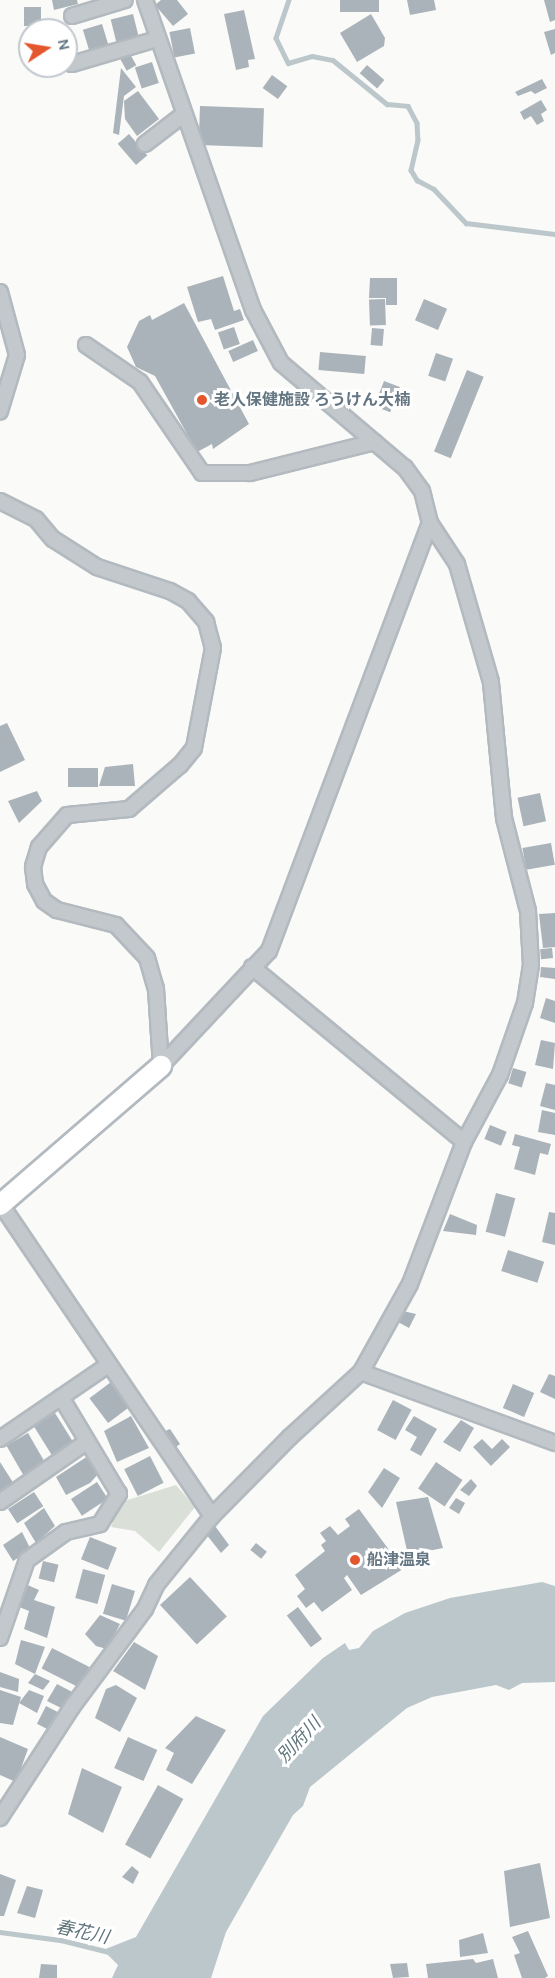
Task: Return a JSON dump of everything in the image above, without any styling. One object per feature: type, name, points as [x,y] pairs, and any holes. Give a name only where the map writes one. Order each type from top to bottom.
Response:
[{"type":"street","points":[[72,16],[125,0]]},
{"type":"street","points":[[0,1818],[72,1707],[145,1609],[156,1585],[212,1516],[290,1437],[362,1372],[410,1284],[464,1142],[500,1075],[525,1003],[531,965],[528,910],[504,818],[495,710],[484,656],[457,564],[430,523],[422,491],[405,468],[281,363],[253,310],[145,0]]},
{"type":"street","points":[[78,62],[157,39]]},
{"type":"street","points":[[145,144],[184,114]]},
{"type":"street","points":[[0,292],[16,355],[0,411]]},
{"type":"street","points":[[86,345],[140,382],[202,473],[250,473],[374,442]]},
{"type":"street","points":[[0,501],[36,519],[53,540],[97,567],[170,591],[189,601],[206,622],[213,648],[194,748],[180,765],[129,809],[67,814],[39,847],[33,867],[35,884],[44,901],[57,910],[116,925],[147,958],[156,989],[161,1066]]},
{"type":"street","points":[[212,1516],[0,1204],[161,1066],[269,951],[430,523]]},
{"type":"street","points":[[252,967],[464,1142]]},
{"type":"street","points":[[0,1439],[108,1365]]},
{"type":"street","points":[[362,1372],[555,1443]]},
{"type":"street","points":[[0,1638],[4,1618],[27,1560],[66,1532],[100,1524],[119,1494],[85,1443],[61,1397]]},
{"type":"street","points":[[0,1502],[85,1443]]},
{"type":"shaded area","points":[[176,1485],[195,1507],[159,1552],[135,1531],[111,1527],[115,1516],[110,1510],[121,1502]]},
{"type":"water","name":"別府川","points":[[542,1582],[555,1586],[555,1682],[522,1683],[509,1690],[496,1685],[432,1697],[407,1708],[310,1787],[303,1806],[293,1815],[226,1932],[211,1978],[112,1978],[118,1965],[103,1950],[136,1937],[263,1716],[323,1658],[345,1643],[349,1650],[359,1648],[373,1631],[405,1613],[450,1598]]},
{"type":"building","points":[[52,0],[77,0],[78,4],[54,10]]},
{"type":"building","points":[[161,0],[177,0],[188,14],[173,26],[155,5]]},
{"type":"building","points":[[340,0],[379,0],[379,12],[340,12]]},
{"type":"building","points":[[407,0],[434,0],[436,10],[410,15]]},
{"type":"building","points":[[544,0],[555,0],[555,20],[550,22]]},
{"type":"building","points":[[24,7],[41,7],[41,18],[24,18]]},
{"type":"building","points":[[244,10],[255,59],[248,60],[249,67],[236,70],[224,14]]},
{"type":"building","points":[[133,14],[139,38],[117,44],[111,20]]},
{"type":"building","points":[[371,14],[385,38],[384,46],[357,62],[340,33]]},
{"type":"building","points":[[102,24],[109,47],[90,53],[83,30]]},
{"type":"building","points":[[190,28],[195,54],[174,58],[169,32]]},
{"type":"building","points":[[555,29],[555,53],[551,55],[544,32]]},
{"type":"building","points":[[130,54],[136,65],[127,71],[120,59]]},
{"type":"building","points":[[152,62],[159,83],[142,88],[135,68]]},
{"type":"building","points":[[367,65],[384,80],[377,88],[360,73]]},
{"type":"building","points":[[121,68],[136,87],[124,96],[119,135],[113,133]]},
{"type":"building","points":[[272,75],[287,86],[278,99],[263,88]]},
{"type":"building","points":[[542,79],[547,88],[535,94],[531,91],[518,96],[515,92]]},
{"type":"building","points":[[138,91],[159,119],[137,136],[125,119],[124,101]]},
{"type":"building","points":[[541,100],[547,110],[541,114],[544,121],[537,125],[531,116],[524,120],[520,112]]},
{"type":"building","points":[[200,106],[264,108],[263,147],[199,145]]},
{"type":"building","points":[[129,134],[147,155],[136,165],[118,144]]},
{"type":"building","points":[[223,276],[234,311],[240,309],[244,320],[215,330],[211,319],[198,322],[187,287]]},
{"type":"building","points":[[370,278],[397,278],[397,305],[386,305],[386,298],[369,298]]},
{"type":"building","points":[[385,299],[386,325],[370,326],[369,300]]},
{"type":"building","points":[[424,299],[447,309],[438,330],[415,320]]},
{"type":"building","name":"老人保健施設 ろうけん大楠","points":[[184,303],[249,424],[213,449],[212,444],[197,452],[155,376],[136,367],[127,347],[139,321],[150,315],[152,320]]},
{"type":"building","points":[[234,327],[240,344],[224,350],[218,333]]},
{"type":"building","points":[[372,328],[384,329],[382,346],[371,345]]},
{"type":"building","points":[[253,340],[258,351],[233,362],[228,351]]},
{"type":"building","points":[[320,352],[366,356],[364,374],[318,370]]},
{"type":"building","points":[[436,353],[453,359],[445,382],[428,376]]},
{"type":"building","points":[[467,370],[484,377],[451,458],[434,452]]},
{"type":"building","points":[[384,381],[400,387],[390,412],[374,406]]},
{"type":"building","points":[[7,723],[25,760],[0,772],[0,726]]},
{"type":"building","points":[[133,764],[135,786],[99,786],[105,767]]},
{"type":"building","points":[[68,768],[98,768],[98,787],[68,787]]},
{"type":"building","points":[[37,791],[42,801],[19,823],[8,801]]},
{"type":"building","points":[[540,793],[546,821],[524,826],[518,798]]},
{"type":"building","points":[[551,843],[555,865],[526,870],[522,848]]},
{"type":"building","points":[[555,913],[555,947],[543,948],[539,914]]},
{"type":"building","points":[[552,948],[553,958],[541,959],[540,949]]},
{"type":"building","points":[[541,967],[555,968],[555,979],[540,977]]},
{"type":"building","points":[[546,998],[555,1001],[555,1023],[540,1018]]},
{"type":"building","points":[[541,1040],[555,1043],[553,1069],[535,1065]]},
{"type":"building","points":[[513,1068],[526,1072],[522,1087],[508,1083]]},
{"type":"building","points":[[546,1083],[555,1085],[555,1110],[540,1106]]},
{"type":"building","points":[[542,1110],[555,1113],[555,1135],[538,1132]]},
{"type":"building","points":[[490,1125],[507,1132],[501,1146],[484,1139]]},
{"type":"building","points":[[515,1134],[551,1144],[548,1155],[540,1153],[535,1175],[514,1169],[520,1147],[512,1145]]},
{"type":"building","points":[[496,1193],[515,1198],[505,1237],[486,1232]]},
{"type":"building","points":[[549,1212],[555,1213],[555,1245],[542,1242]]},
{"type":"building","points":[[450,1214],[477,1225],[476,1235],[443,1231]]},
{"type":"building","points":[[508,1250],[544,1262],[537,1283],[501,1271]]},
{"type":"building","points":[[403,1311],[416,1314],[409,1328],[398,1322]]},
{"type":"building","points":[[549,1374],[555,1376],[555,1399],[540,1392]]},
{"type":"building","points":[[111,1382],[130,1407],[108,1423],[89,1398]]},
{"type":"building","points":[[513,1384],[534,1393],[524,1417],[503,1408]]},
{"type":"building","points":[[393,1400],[412,1410],[396,1440],[377,1430]]},
{"type":"building","points":[[55,1413],[74,1444],[53,1457],[34,1426]]},
{"type":"building","points":[[131,1416],[149,1448],[117,1462],[104,1431]]},
{"type":"building","points":[[414,1416],[437,1429],[421,1456],[410,1450],[417,1437],[405,1430]]},
{"type":"building","points":[[461,1420],[474,1428],[460,1452],[443,1442]]},
{"type":"building","points":[[170,1429],[180,1444],[173,1449],[163,1432]]},
{"type":"building","points":[[28,1433],[45,1462],[23,1475],[6,1446]]},
{"type":"building","points":[[482,1439],[492,1449],[502,1439],[510,1447],[491,1466],[473,1447]]},
{"type":"building","points":[[88,1456],[100,1472],[90,1483],[66,1495],[56,1477]]},
{"type":"building","points":[[150,1456],[164,1483],[138,1496],[124,1469]]},
{"type":"building","points":[[0,1462],[14,1484],[0,1494]]},
{"type":"building","points":[[436,1462],[463,1480],[445,1506],[418,1489]]},
{"type":"building","points":[[384,1468],[400,1478],[382,1508],[368,1492]]},
{"type":"building","points":[[471,1479],[477,1486],[469,1496],[460,1490]]},
{"type":"building","points":[[97,1482],[108,1499],[82,1516],[71,1499]]},
{"type":"building","points":[[34,1492],[43,1506],[17,1523],[8,1509]]},
{"type":"building","points":[[428,1497],[443,1548],[408,1555],[396,1502]]},
{"type":"building","points":[[456,1498],[465,1503],[459,1514],[449,1508]]},
{"type":"building","points":[[44,1508],[55,1526],[36,1543],[24,1523]]},
{"type":"building","name":"船津温泉","points":[[359,1509],[403,1569],[361,1595],[347,1575],[344,1578],[352,1590],[322,1612],[314,1602],[306,1608],[297,1596],[305,1589],[295,1575],[325,1551],[321,1545],[326,1541],[320,1533],[330,1526],[338,1535],[350,1526],[345,1519]]},
{"type":"building","points":[[215,1526],[229,1545],[221,1553],[206,1534]]},
{"type":"building","points":[[22,1532],[31,1550],[13,1561],[3,1545]]},
{"type":"building","points":[[90,1537],[117,1548],[108,1570],[81,1559]]},
{"type":"building","points":[[256,1543],[267,1552],[261,1559],[250,1550]]},
{"type":"building","points":[[43,1561],[59,1565],[54,1582],[39,1578]]},
{"type":"building","points":[[83,1569],[105,1575],[97,1604],[75,1598]]},
{"type":"building","points":[[190,1577],[227,1616],[197,1644],[160,1605]]},
{"type":"building","points":[[23,1583],[39,1590],[34,1600],[55,1607],[47,1638],[24,1629],[29,1611],[12,1604]]},
{"type":"building","points":[[112,1584],[135,1591],[126,1621],[103,1614]]},
{"type":"building","points":[[298,1607],[322,1639],[311,1647],[287,1615]]},
{"type":"building","points":[[100,1615],[120,1624],[107,1649],[96,1646],[85,1634]]},
{"type":"building","points":[[21,1640],[45,1647],[35,1674],[15,1664]]},
{"type":"building","points":[[134,1642],[158,1656],[145,1690],[113,1671]]},
{"type":"building","points":[[52,1648],[89,1667],[79,1688],[42,1668]]},
{"type":"building","points":[[0,1672],[19,1679],[18,1692],[0,1687]]},
{"type":"building","points":[[35,1674],[50,1681],[43,1690],[28,1683]]},
{"type":"building","points":[[57,1684],[76,1694],[65,1710],[47,1701]]},
{"type":"building","points":[[116,1685],[137,1698],[120,1732],[95,1718],[106,1689]]},
{"type":"building","points":[[0,1690],[21,1697],[13,1725],[0,1723]]},
{"type":"building","points":[[29,1690],[44,1696],[37,1713],[19,1703]]},
{"type":"building","points":[[46,1706],[62,1714],[53,1732],[37,1724]]},
{"type":"building","points":[[196,1716],[226,1730],[192,1784],[166,1770],[174,1753],[165,1748]]},
{"type":"building","points":[[0,1737],[28,1749],[16,1782],[0,1775]]},
{"type":"building","points":[[128,1737],[157,1750],[143,1781],[114,1768]]},
{"type":"building","points":[[82,1768],[122,1787],[103,1833],[68,1814]]},
{"type":"building","points":[[158,1785],[183,1799],[150,1859],[125,1844]]},
{"type":"building","points":[[540,1863],[550,1918],[510,1927],[504,1871]]},
{"type":"building","points":[[132,1866],[139,1872],[133,1884],[122,1877]]},
{"type":"building","points":[[0,1874],[16,1880],[4,1916],[0,1916]]},
{"type":"building","points":[[27,1886],[43,1890],[35,1918],[17,1913]]},
{"type":"building","points":[[528,1931],[548,1976],[545,1978],[522,1978],[514,1955],[520,1953],[512,1937]]},
{"type":"building","points":[[483,1933],[488,1953],[460,1957],[459,1940]]},
{"type":"building","points":[[473,1959],[476,1963],[493,1959],[498,1978],[428,1978],[426,1964]]},
{"type":"building","points":[[407,1963],[409,1977],[393,1978],[390,1964]]},
{"type":"building","points":[[41,1964],[57,1965],[57,1978],[39,1978]]},
{"type":"waterway","points":[[289,0],[276,38],[288,63],[312,56],[333,60],[387,104],[408,106],[417,123],[418,140],[411,170],[417,180],[434,189],[466,223],[555,234]]},
{"type":"waterway","name":"春花川","points":[[0,1932],[61,1940],[109,1952]]},
{"type":"place","name":"老人保健施設 ろうけん大楠","points":[[202,400]]},
{"type":"place","name":"船津温泉","points":[[355,1560]]}]
